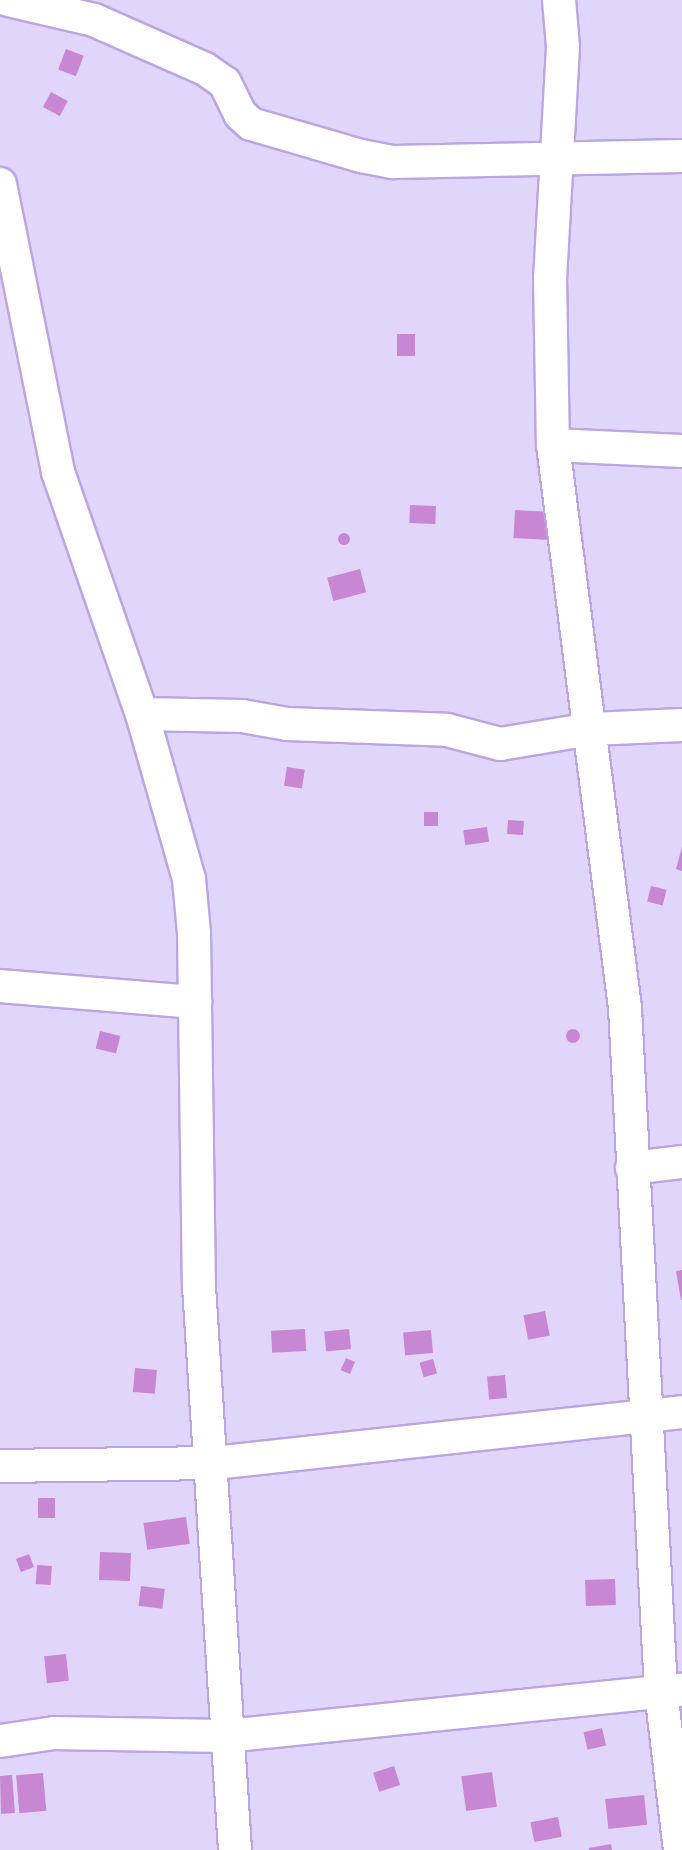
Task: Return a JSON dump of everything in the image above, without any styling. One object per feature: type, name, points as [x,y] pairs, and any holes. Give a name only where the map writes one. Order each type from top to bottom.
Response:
[{"type":"street","points":[[0,17],[7,0],[94,20],[217,74],[251,124],[361,156],[393,162],[682,156]]},
{"type":"street","points":[[559,0],[563,47],[550,277],[553,445],[625,1008],[645,1416],[671,1690],[680,1850]]},
{"type":"street","points":[[1,200],[58,472],[142,714],[189,879],[195,1002],[199,1286],[214,1463],[226,1735],[235,1850]]},
{"type":"street","points":[[553,445],[682,451]]},
{"type":"street","points":[[142,714],[242,716],[287,724],[447,730],[500,744],[591,729],[682,725]]},
{"type":"street","points":[[0,986],[195,1002]]},
{"type":"street","points":[[632,1168],[682,1162]]},
{"type":"street","points":[[0,1466],[214,1463],[682,1412]]},
{"type":"street","points":[[0,1741],[54,1733],[226,1735],[671,1690]]},
{"type":"building","points":[[66,49],[84,56],[76,76],[58,70]]},
{"type":"building","points":[[51,92],[68,101],[60,116],[43,107]]},
{"type":"building","points":[[397,334],[415,334],[415,356],[397,356]]},
{"type":"building","points":[[410,505],[436,506],[435,524],[409,523]]},
{"type":"building","points":[[515,510],[552,512],[550,540],[514,538]]},
{"type":"building","points":[[339,534],[349,534],[349,544],[339,544]]},
{"type":"building","points":[[360,569],[366,592],[333,601],[327,578]]},
{"type":"building","points":[[287,767],[305,770],[302,789],[284,786]]},
{"type":"building","points":[[424,812],[438,812],[438,826],[424,826]]},
{"type":"building","points":[[508,820],[524,821],[523,835],[507,834]]},
{"type":"building","points":[[487,827],[489,842],[465,845],[463,830]]},
{"type":"building","points":[[682,847],[682,871],[676,869]]},
{"type":"building","points":[[651,886],[667,890],[663,905],[647,902]]},
{"type":"building","points":[[570,1029],[576,1029],[580,1036],[576,1043],[570,1043],[566,1039],[566,1033]]},
{"type":"building","points":[[100,1031],[120,1036],[116,1054],[96,1048]]},
{"type":"building","points":[[682,1270],[682,1300],[681,1300],[676,1271]]},
{"type":"building","points":[[545,1311],[550,1336],[528,1340],[523,1315]]},
{"type":"building","points":[[305,1329],[306,1351],[272,1353],[271,1331]]},
{"type":"building","points":[[349,1329],[351,1349],[326,1352],[324,1332]]},
{"type":"building","points":[[431,1330],[433,1353],[405,1355],[403,1332]]},
{"type":"building","points":[[346,1358],[355,1362],[350,1374],[341,1370]]},
{"type":"building","points":[[433,1359],[437,1373],[424,1377],[420,1363]]},
{"type":"building","points":[[135,1368],[157,1370],[155,1394],[133,1392]]},
{"type":"building","points":[[505,1375],[507,1398],[489,1399],[487,1377]]},
{"type":"building","points":[[38,1498],[55,1498],[55,1518],[38,1518]]},
{"type":"building","points":[[186,1517],[190,1544],[147,1550],[143,1523]]},
{"type":"building","points":[[100,1552],[131,1553],[130,1581],[99,1580]]},
{"type":"building","points":[[29,1554],[34,1567],[21,1572],[16,1559]]},
{"type":"building","points":[[37,1565],[52,1566],[51,1585],[36,1584]]},
{"type":"building","points":[[615,1579],[616,1605],[586,1606],[585,1580]]},
{"type":"building","points":[[141,1586],[165,1589],[162,1609],[139,1606]]},
{"type":"building","points":[[66,1654],[69,1681],[47,1683],[44,1656]]},
{"type":"building","points":[[602,1728],[606,1746],[588,1750],[583,1732]]},
{"type":"building","points":[[394,1766],[400,1785],[379,1792],[373,1773]]},
{"type":"building","points":[[492,1772],[497,1807],[466,1811],[461,1776]]},
{"type":"building","points":[[43,1773],[46,1811],[19,1813],[16,1775]]},
{"type":"building","points":[[12,1775],[15,1813],[1,1814],[0,1776]]},
{"type":"building","points":[[644,1795],[647,1825],[608,1829],[605,1799]]},
{"type":"building","points":[[558,1817],[562,1837],[534,1842],[531,1822]]},
{"type":"building","points":[[611,1844],[612,1850],[589,1850],[589,1848]]}]
